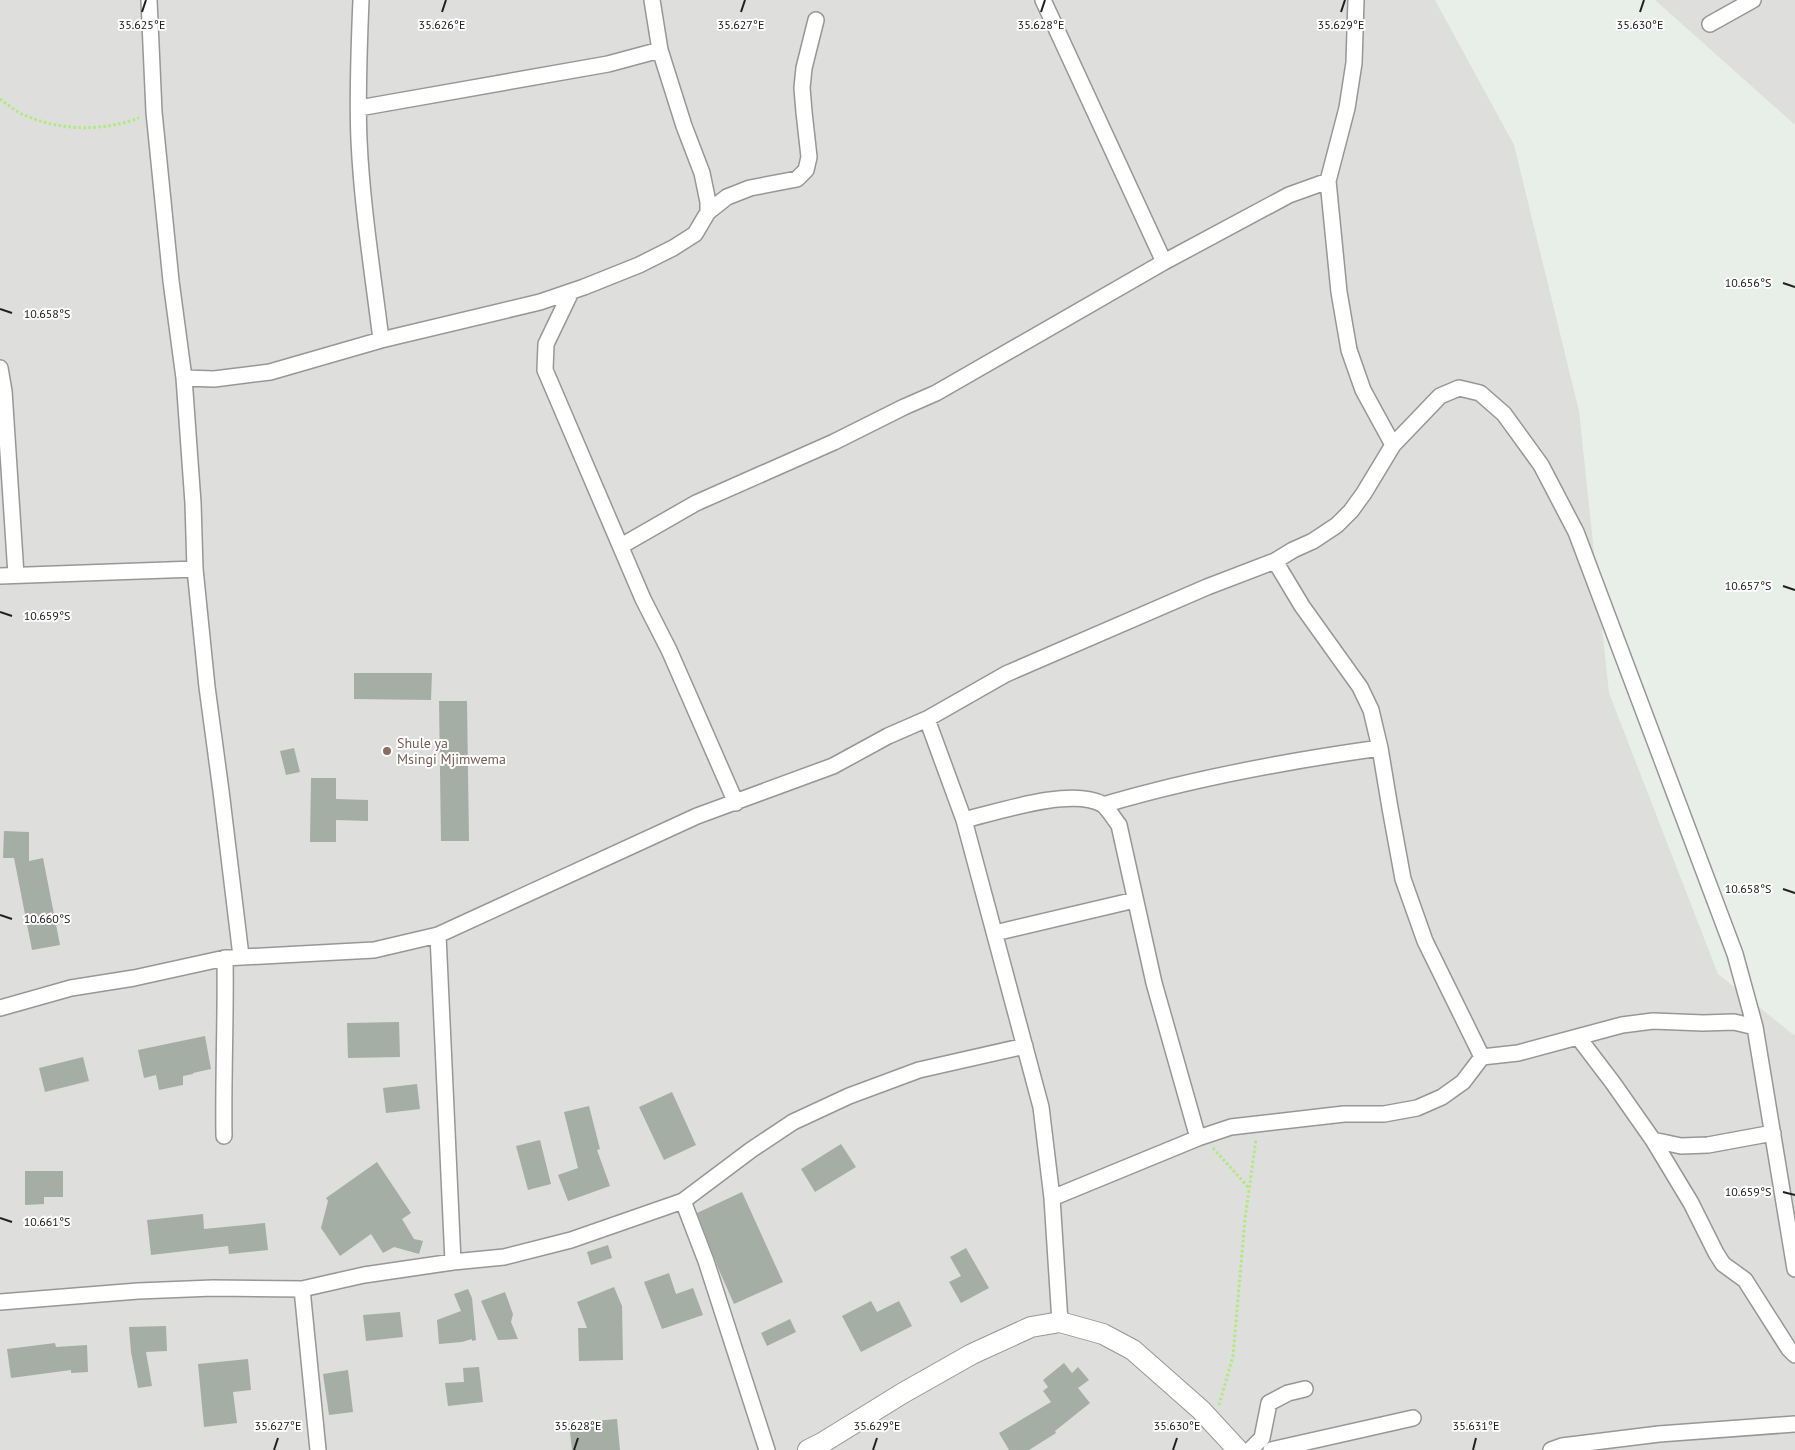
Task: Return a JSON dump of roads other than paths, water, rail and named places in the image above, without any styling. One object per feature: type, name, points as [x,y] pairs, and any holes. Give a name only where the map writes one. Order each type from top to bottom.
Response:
[{"type":"street","points":[[149,0],[154,112],[171,281],[184,378],[193,503],[195,569],[207,687],[241,956]]},
{"type":"street","points":[[362,0],[359,47],[359,140],[381,340]]},
{"type":"street","points":[[652,0],[660,50],[684,126],[702,173],[708,212]]},
{"type":"street","points":[[1043,0],[1164,262]]},
{"type":"street","points":[[1356,0],[1354,63],[1346,108],[1328,180],[1340,292],[1349,350],[1363,390],[1393,445]]},
{"type":"street","points":[[1710,24],[1753,0]]},
{"type":"street","points":[[184,378],[214,379],[270,372],[381,340],[509,310],[571,292],[639,265],[695,234],[708,212],[727,197],[750,188],[797,179],[806,170],[809,157],[802,88],[804,68],[816,20]]},
{"type":"street","points":[[359,108],[608,64],[660,50]]},
{"type":"street","points":[[621,546],[696,503],[826,446],[936,393],[1164,262],[1289,195],[1328,180]]},
{"type":"street","points":[[571,292],[546,344],[545,370],[643,599],[669,650],[736,802]]},
{"type":"street","points":[[0,368],[16,575]]},
{"type":"street","points":[[0,1008],[71,988],[134,978],[225,958],[374,950],[438,935],[697,816],[833,766],[888,736],[928,719],[1006,674],[1207,587],[1275,561],[1293,550],[1314,541],[1337,525],[1351,511],[1393,445],[1440,396],[1459,388],[1480,393],[1504,414],[1541,465],[1576,532],[1735,954],[1756,1027],[1795,1269]]},
{"type":"street","points":[[1275,561],[1302,606],[1360,687],[1371,710],[1380,748],[1403,879],[1425,941],[1482,1057]]},
{"type":"street","points":[[0,576],[195,569]]},
{"type":"street","points":[[928,719],[964,820],[1041,1108],[1052,1198],[1060,1322]]},
{"type":"street","points":[[964,820],[1062,798],[1084,798],[1103,804],[1209,777],[1380,748]]},
{"type":"street","points":[[1103,804],[1119,825],[1154,983],[1201,1137]]},
{"type":"street","points":[[994,933],[1135,900]]},
{"type":"street","points":[[438,935],[453,1262]]},
{"type":"street","points":[[224,1136],[225,958]]},
{"type":"street","points":[[1052,1198],[1201,1137],[1231,1127],[1344,1114],[1384,1114],[1417,1108],[1442,1097],[1463,1082],[1482,1057],[1518,1053],[1622,1025],[1653,1021],[1734,1022],[1756,1027]]},
{"type":"street","points":[[1578,1037],[1653,1140],[1691,1203],[1716,1254],[1723,1264],[1745,1280],[1789,1349],[1795,1355]]},
{"type":"street","points":[[0,1302],[166,1290],[214,1288],[302,1289],[364,1275],[453,1262],[504,1257],[571,1240],[683,1201],[751,1150],[793,1122],[849,1096],[919,1070],[1024,1046]]},
{"type":"street","points":[[1653,1140],[1682,1146],[1708,1145],[1773,1133]]},
{"type":"street","points":[[683,1201],[706,1261],[767,1450]]},
{"type":"street","points":[[302,1289],[318,1450]]},
{"type":"street","points":[[819,1448],[903,1393],[972,1354],[1031,1327],[1060,1322],[1103,1334],[1133,1350],[1201,1410],[1238,1450]]},
{"type":"street","points":[[1250,1450],[1262,1438],[1269,1403],[1288,1393],[1305,1389]]},
{"type":"street","points":[[1271,1450],[1413,1418]]},
{"type":"street","points":[[1550,1450],[1571,1445],[1658,1434],[1795,1424]]},
{"type":"place","name":"Shule ya Msingi Mjimwema","points":[[387,751]]}]
